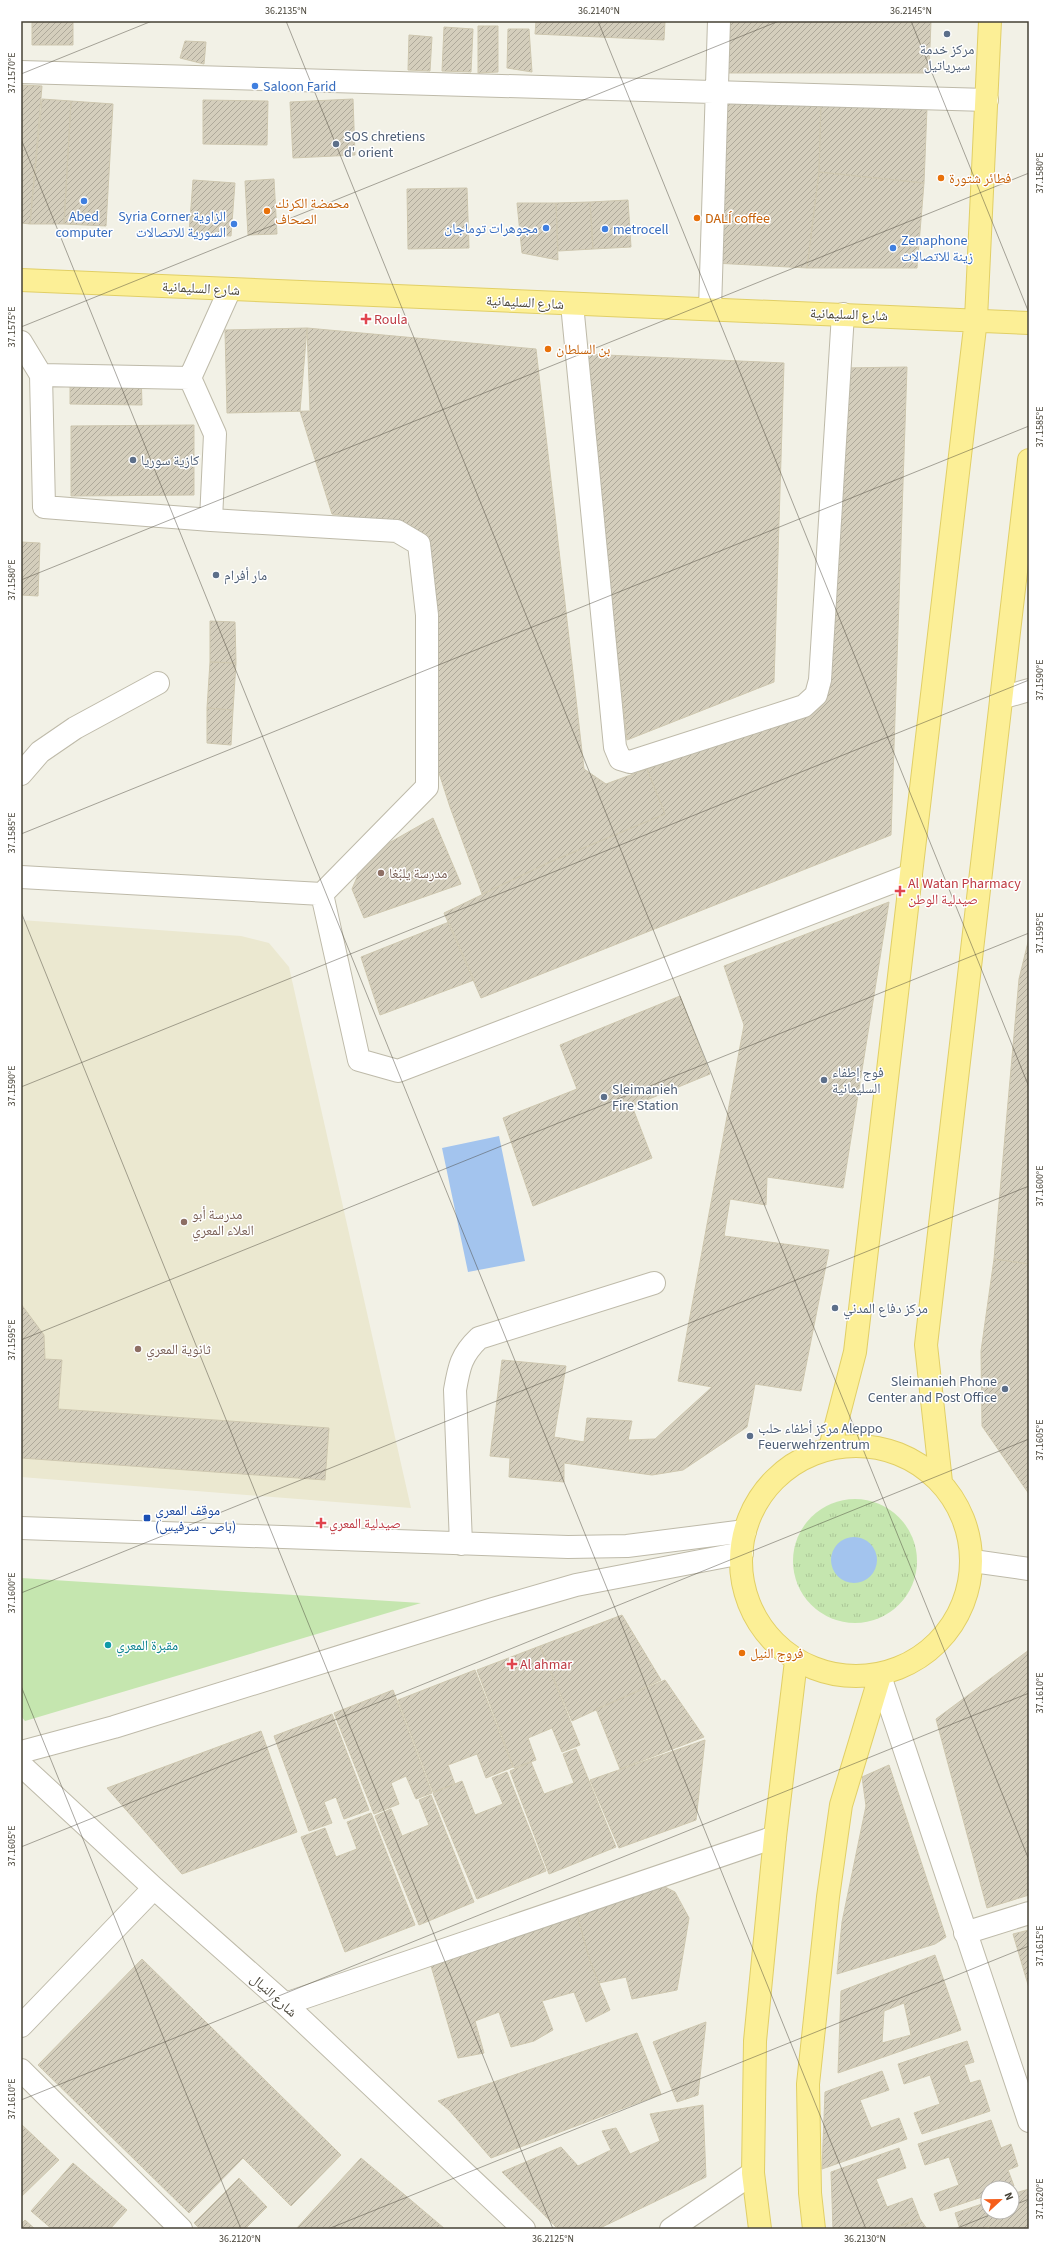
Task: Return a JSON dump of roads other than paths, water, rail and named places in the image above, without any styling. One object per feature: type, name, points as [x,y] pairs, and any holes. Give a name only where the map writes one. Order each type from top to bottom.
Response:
[{"type":"main road","points":[[830,1448],[855,1352],[976,319],[990,21]]},
{"type":"main road","name":"شارع السليمانية","points":[[21,280],[1029,322]]},
{"type":"main road","points":[[941,1482],[926,1345],[1029,460]]},
{"type":"main road","points":[[870,1446],[908,1458],[941,1482],[964,1518],[973,1561],[969,1592],[957,1621],[937,1646],[880,1676],[837,1676],[796,1661],[772,1641],[754,1615],[743,1585],[742,1553],[745,1531],[757,1502],[768,1487],[785,1470],[806,1456],[830,1448],[870,1446]]},
{"type":"main road","points":[[760,2229],[753,2173],[755,2041],[775,1837],[796,1661]]},
{"type":"main road","points":[[814,2229],[810,2193],[808,2084],[828,1897],[841,1805],[880,1676]]},
{"type":"street","points":[[710,309],[719,21]]},
{"type":"street","points":[[21,72],[987,100]]},
{"type":"street","points":[[211,520],[215,434],[190,378],[230,289]]},
{"type":"street","points":[[572,304],[616,747],[620,759],[630,762],[804,706],[816,695],[820,680],[842,314]]},
{"type":"street","points":[[21,342],[41,375],[44,507],[211,520],[397,531],[419,544],[427,615],[427,787],[322,894],[21,878]]},
{"type":"street","points":[[41,375],[190,378]]},
{"type":"street","points":[[21,774],[40,752],[75,728],[158,683]]},
{"type":"street","points":[[1001,698],[1029,690]]},
{"type":"street","points":[[322,894],[359,1060],[398,1071],[911,875]]},
{"type":"street","points":[[461,1544],[456,1390],[459,1367],[467,1350],[479,1338],[654,1283]]},
{"type":"street","points":[[21,1528],[568,1547],[627,1546],[745,1531]]},
{"type":"street","points":[[21,1752],[114,1727],[568,1587],[669,1566],[742,1553]]},
{"type":"street","points":[[973,1561],[1029,1569]]},
{"type":"street","points":[[880,1676],[965,1933],[1021,2070],[1029,2121]]},
{"type":"street","name":"شارع النيال","points":[[21,1765],[154,1888],[285,2004],[524,2229]]},
{"type":"street","points":[[285,2004],[775,1837]]},
{"type":"street","points":[[21,2026],[154,1888]]},
{"type":"street","points":[[965,1933],[1029,1913]]},
{"type":"street","points":[[21,2070],[181,2229]]},
{"type":"street","points":[[671,2229],[753,2173]]},
{"type":"water","points":[[499,1136],[525,1261],[468,1272],[442,1148]]},
{"type":"water","points":[[854,1537],[867,1541],[873,1547],[877,1560],[873,1573],[867,1579],[854,1583],[841,1579],[835,1573],[831,1560],[835,1547],[841,1541]]},
{"type":"place","name":"مركز خدمة سيرياتيل","points":[[947,34]]},
{"type":"place","name":"Saloon Farid","points":[[255,86]]},
{"type":"place","name":"SOS chretiens d' orient","points":[[336,144]]},
{"type":"place","name":"فطائر شتورة","points":[[941,178]]},
{"type":"place","name":"Abed computer","points":[[84,201]]},
{"type":"place","name":"محمضة الكرنك الصحاف","points":[[267,211]]},
{"type":"place","name":"DALÍ coffee","points":[[697,218]]},
{"type":"place","name":"Syria Corner الزاوية السورية للاتصالات","points":[[234,224]]},
{"type":"place","name":"مجوهرات توماجان","points":[[546,228]]},
{"type":"place","name":"metrocell","points":[[605,229]]},
{"type":"place","name":"Zenaphone زينة للاتصالات","points":[[893,248]]},
{"type":"place","name":"Roula","points":[[366,319]]},
{"type":"place","name":"بن السلطان","points":[[548,349]]},
{"type":"place","name":"كازية سوريا","points":[[133,460]]},
{"type":"place","name":"مار أفرام","points":[[216,575]]},
{"type":"place","name":"مدرسة يلبُغا","points":[[381,873]]},
{"type":"place","name":"Al Watan Pharmacy صيدلية الوطن","points":[[900,891]]},
{"type":"place","name":"فوج إطفاء السليمانية","points":[[824,1080]]},
{"type":"place","name":"Sleimanieh Fire Station","points":[[604,1097]]},
{"type":"place","name":"مدرسة أبو العلاء المعري","points":[[184,1222]]},
{"type":"place","name":"مركز دفاع المدني","points":[[835,1308]]},
{"type":"place","name":"ثانوية المعري","points":[[138,1349]]},
{"type":"place","name":"Sleimanieh Phone Center and Post Office","points":[[1005,1389]]},
{"type":"place","name":"مركز أطفاء حلب Aleppo Feuerwehrzentrum","points":[[750,1436]]},
{"type":"place","name":"موقف المعري (باص - سرفيس)","points":[[147,1518]]},
{"type":"place","name":"صيدلية المعري","points":[[321,1523]]},
{"type":"place","name":"مقبرة المعري","points":[[108,1645]]},
{"type":"place","name":"فروج النيل","points":[[742,1653]]},
{"type":"place","name":"Al ahmar","points":[[512,1664]]}]
